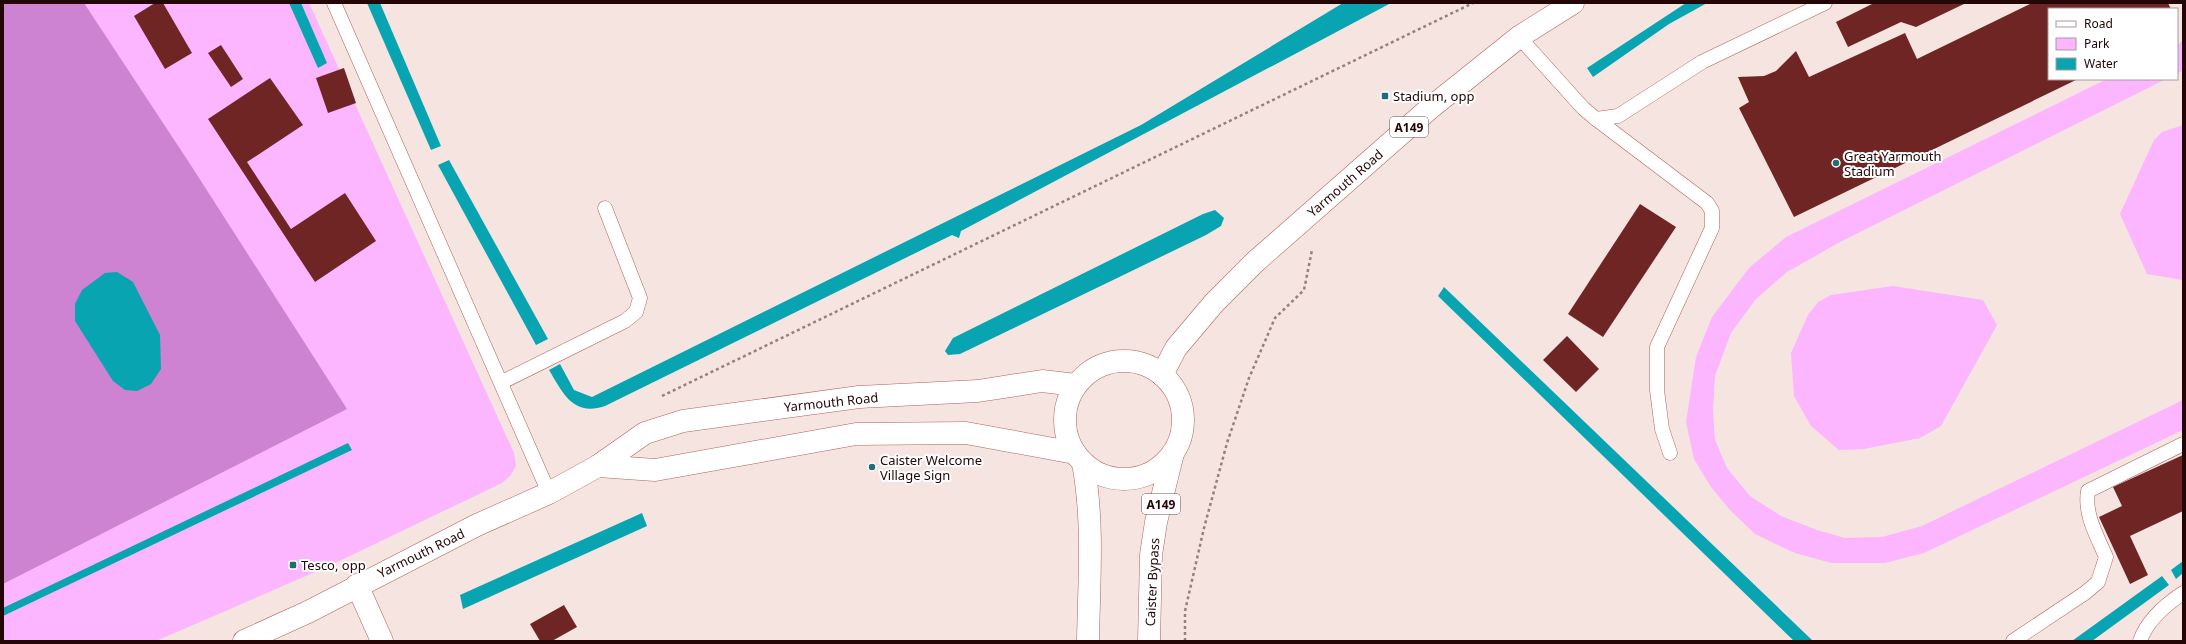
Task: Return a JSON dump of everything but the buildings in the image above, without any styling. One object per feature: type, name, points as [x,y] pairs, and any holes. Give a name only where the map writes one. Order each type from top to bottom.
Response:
[{"type":"street","name":"Yarmouth Road","points":[[1162,375],[1176,348],[1214,303],[1255,262],[1429,109],[1519,37],[1573,3]]},
{"type":"street","points":[[598,466],[655,470],[856,434],[966,433],[1079,458],[1100,475],[1116,479],[1138,478],[1149,474],[1166,462],[1173,453],[1183,424],[1181,404],[1175,390],[1162,375],[1148,366],[1128,360],[1114,361],[1098,367],[1076,385],[1068,398],[1064,419],[1068,440],[1079,458],[1089,499],[1088,641]]},
{"type":"street","name":"Yarmouth Road","points":[[244,641],[308,612],[357,585],[478,525],[549,493],[598,466],[645,433],[682,421],[859,397],[978,390],[1042,381],[1076,385]]},
{"type":"street","name":"Caister Bypass","points":[[1149,641],[1151,555],[1156,522],[1173,453]]},
{"type":"street","points":[[357,585],[382,641]]},
{"type":"lane","points":[[334,3],[502,382],[549,493]]},
{"type":"lane","points":[[1596,119],[1618,116],[1702,62],[1825,3]]},
{"type":"lane","points":[[1519,37],[1583,108],[1707,203],[1712,211],[1712,228],[1657,347],[1657,390],[1662,429],[1670,454]]},
{"type":"lane","points":[[502,382],[625,321],[636,312],[640,298],[605,208]]},
{"type":"lane","points":[[2012,641],[2086,593],[2098,582],[2106,557],[2089,517],[2086,501],[2088,491],[2183,444]]},
{"type":"lane","points":[[2140,641],[2144,630],[2165,605],[2183,593]]},
{"type":"path","points":[[657,399],[1473,3]]},
{"type":"path","points":[[1185,641],[1185,611],[1204,528],[1227,443],[1249,378],[1276,318],[1304,290],[1313,247]]},
{"type":"green space","points":[[3,3],[309,3],[514,453],[516,466],[511,475],[502,483],[329,566],[156,641],[3,641]]},
{"type":"green space","points":[[2183,41],[2183,70],[2178,73],[2178,44]]},
{"type":"green space","points":[[2105,80],[2164,80],[1840,242],[1787,272],[1756,299],[1731,333],[1715,376],[1713,410],[1715,440],[1727,468],[1750,496],[1781,516],[1817,530],[1845,538],[1882,537],[1922,526],[2183,400],[2183,430],[1924,553],[1885,563],[1831,563],[1795,553],[1755,534],[1730,510],[1711,487],[1694,459],[1686,422],[1696,357],[1712,317],[1749,268],[1786,237]]},
{"type":"green space","points":[[2183,125],[2183,280],[2147,274],[2120,214],[2154,140],[2162,132]]},
{"type":"green space","points":[[1893,286],[1983,300],[1997,325],[1941,426],[1920,438],[1864,449],[1839,450],[1811,426],[1794,396],[1791,353],[1808,315],[1818,302],[1831,295]]},
{"type":"shaded area","points":[[3,3],[84,3],[192,167],[347,409],[3,584]]},
{"type":"water","points":[[289,3],[301,3],[327,63],[318,68]]},
{"type":"water","points":[[367,3],[380,3],[441,146],[431,150]]},
{"type":"water","points":[[1343,3],[1391,3],[961,231],[959,238],[952,235],[605,406],[594,409],[577,406],[564,394],[549,370],[560,364],[574,390],[592,397],[1141,125]]},
{"type":"water","points":[[1686,3],[1707,3],[1669,24],[1593,77],[1587,68]]},
{"type":"water","points":[[449,160],[548,339],[536,345],[438,165]]},
{"type":"water","points":[[1215,210],[1224,218],[1221,226],[1206,235],[960,354],[948,355],[945,351],[953,338],[1203,214]]},
{"type":"water","points":[[117,272],[133,282],[160,335],[161,369],[151,384],[137,391],[125,390],[113,381],[75,321],[75,304],[82,290],[105,273]]},
{"type":"water","points":[[1444,287],[1813,641],[1794,641],[1438,296]]},
{"type":"water","points":[[348,443],[352,450],[3,616],[3,608]]},
{"type":"water","points":[[642,513],[647,526],[463,609],[460,595]]},
{"type":"water","points":[[2183,561],[2183,573],[2176,579],[2171,570]]},
{"type":"water","points":[[2162,576],[2169,585],[2092,641],[2072,641]]},
{"type":"place","name":"Stadium, opp","points":[[1385,96]]},
{"type":"place","name":"Great Yarmouth Stadium","points":[[1836,163]]},
{"type":"place","name":"Caister Welcome Village Sign","points":[[872,467]]},
{"type":"place","name":"Tesco, opp","points":[[293,565]]}]
